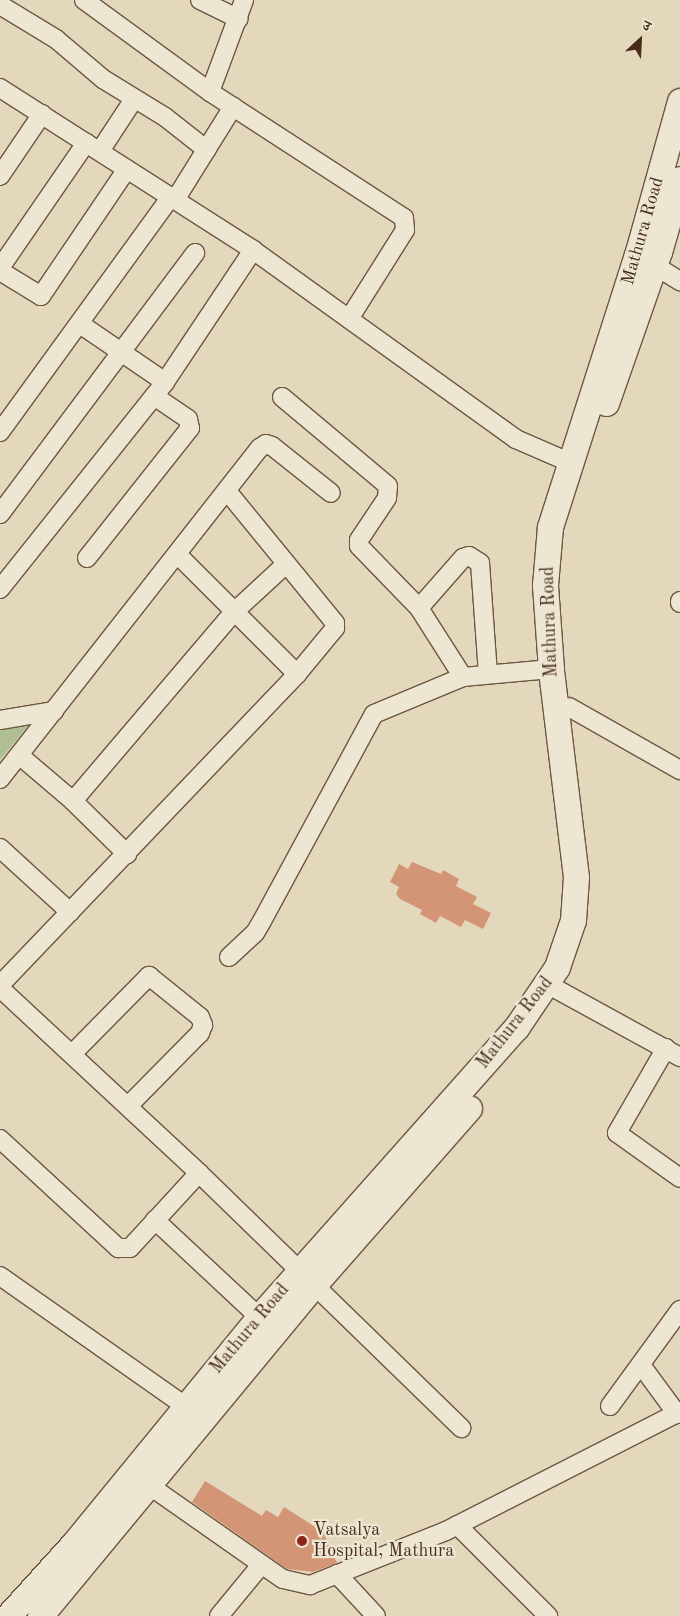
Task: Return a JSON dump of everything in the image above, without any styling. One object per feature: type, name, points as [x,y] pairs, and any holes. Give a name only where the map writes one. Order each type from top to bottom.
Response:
[{"type":"main road","name":"Mathura Road","points":[[554,988],[557,967],[573,920],[576,877],[550,669],[545,585],[550,527],[569,462],[637,255],[680,101]]},
{"type":"main road","name":"Mathura Road","points":[[8,1616],[75,1542],[139,1478],[305,1280],[494,1079],[554,988],[588,931],[591,905],[588,845],[558,630],[557,584],[561,542],[654,266],[680,180]]},
{"type":"main road","name":"Mathura Road","points":[[40,1616],[139,1478],[185,1406],[259,1317],[305,1280]]},
{"type":"street","points":[[84,0],[210,92],[407,223],[349,319]]},
{"type":"street","points":[[200,0],[239,19]]},
{"type":"street","points":[[210,92],[239,19],[244,0]]},
{"type":"street","points":[[0,6],[56,39],[103,79],[207,150]]},
{"type":"street","points":[[0,88],[253,250],[510,435],[569,462]]},
{"type":"street","points":[[127,169],[41,296],[0,270],[93,147],[134,99]]},
{"type":"street","points":[[0,432],[173,198],[207,150],[233,107]]},
{"type":"street","points":[[0,176],[42,114]]},
{"type":"street","points":[[0,589],[160,389],[253,250]]},
{"type":"street","points":[[0,514],[195,253]]},
{"type":"street","points":[[654,266],[680,281]]},
{"type":"street","points":[[80,324],[122,353],[188,419],[190,428],[87,558]]},
{"type":"street","points":[[282,397],[388,486],[387,498],[359,540],[359,546],[419,608],[463,677]]},
{"type":"street","points":[[0,778],[266,444],[331,493]]},
{"type":"street","points":[[227,492],[335,623],[332,634],[297,674],[0,986],[198,1173],[305,1280],[460,1428]]},
{"type":"street","points":[[177,554],[297,674]]},
{"type":"street","points":[[419,608],[463,558],[469,556],[480,563],[488,674]]},
{"type":"street","points":[[73,801],[234,612],[286,564]]},
{"type":"street","points":[[229,957],[262,921],[374,714],[463,677],[550,669]]},
{"type":"street","points":[[569,707],[680,770]]},
{"type":"street","points":[[0,720],[54,711]]},
{"type":"street","points":[[19,755],[73,801],[127,854]]},
{"type":"street","points":[[0,848],[70,912]]},
{"type":"street","points":[[72,1054],[149,976],[200,1017],[203,1025],[200,1033],[128,1106]]},
{"type":"street","points":[[554,988],[673,1053],[617,1132],[680,1178]]},
{"type":"street","points":[[0,1139],[118,1248],[130,1248],[198,1173]]},
{"type":"street","points":[[155,1220],[259,1317]]},
{"type":"street","points":[[0,1276],[185,1406]]},
{"type":"street","points":[[610,1406],[680,1310]]},
{"type":"street","points":[[139,1478],[261,1565],[296,1584],[310,1585],[457,1525],[679,1413],[640,1365]]},
{"type":"street","points":[[457,1525],[548,1616]]},
{"type":"street","points":[[219,1616],[261,1565]]},
{"type":"street","points":[[337,1574],[376,1616]]},
{"type":"green space","points":[[28,721],[30,724],[0,760],[0,726]]},
{"type":"building","points":[[412,862],[441,874],[443,870],[459,879],[456,886],[477,897],[473,904],[491,913],[483,929],[465,920],[461,927],[440,916],[436,923],[420,914],[422,910],[400,899],[396,894],[399,887],[390,882],[399,864],[408,869]]},
{"type":"building","points":[[205,1481],[262,1516],[266,1510],[278,1517],[284,1507],[323,1532],[337,1563],[313,1572],[287,1569],[192,1502]]},
{"type":"place","name":"Vatsalya Hospital, Mathura","points":[[302,1541]]}]
